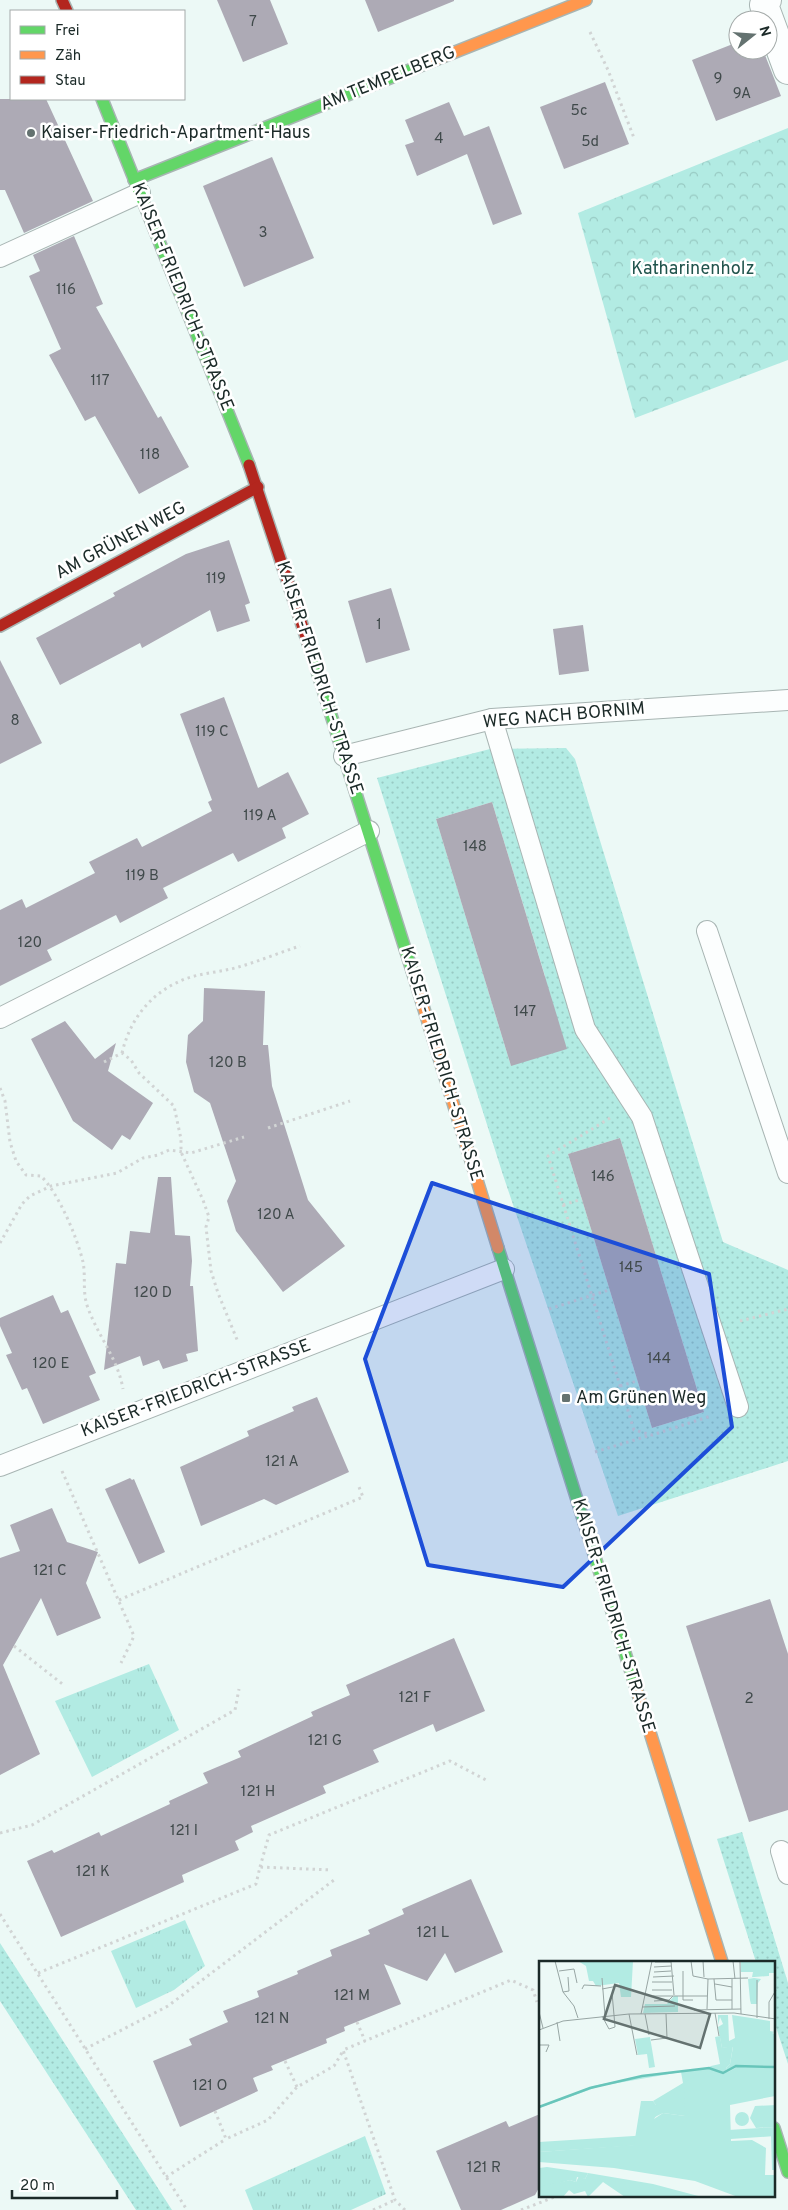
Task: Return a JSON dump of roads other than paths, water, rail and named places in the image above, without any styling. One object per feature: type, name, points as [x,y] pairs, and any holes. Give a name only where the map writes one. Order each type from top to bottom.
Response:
[{"type":"street","points":[[767,0],[764,5],[788,70]]},
{"type":"street","name":"AM TEMPELBERG","points":[[137,187],[582,2]]},
{"type":"street","name":"KAISER-FRIEDRICH-STRASSE","points":[[102,100],[258,487],[369,830],[504,1269],[722,1961]]},
{"type":"street","name":"AM GRÜNEN WEG","points":[[0,626],[258,487]]},
{"type":"street","points":[[776,2134],[788,2172]]},
{"type":"lane","points":[[0,257],[137,187]]},
{"type":"lane","name":"WEG NACH BORNIM","points":[[344,756],[492,719],[788,700]]},
{"type":"lane","points":[[492,719],[584,1029],[642,1117],[738,1407]]},
{"type":"lane","points":[[0,1018],[369,830]]},
{"type":"lane","points":[[707,931],[788,1173]]},
{"type":"lane","name":"KAISER-FRIEDRICH-STRASSE","points":[[0,1466],[128,1414],[504,1269]]},
{"type":"lane","points":[[781,1852],[788,1874]]},
{"type":"place","name":"Kaiser-Friedrich-Apartment-Haus","points":[[31,133]]},
{"type":"place","name":"Am Grünen Weg","points":[[566,1398]]},
{"type":"park label","name":"Katharinenholz","points":[[693,269]]}]
